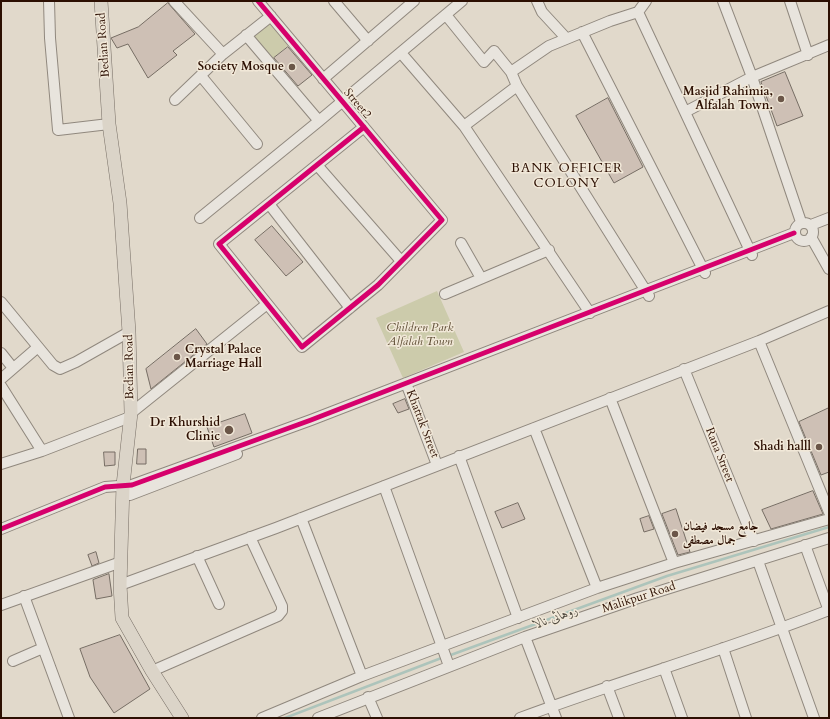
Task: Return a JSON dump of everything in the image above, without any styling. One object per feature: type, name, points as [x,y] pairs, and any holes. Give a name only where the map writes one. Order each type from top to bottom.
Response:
[{"type":"main road","name":"Bedian Road","points":[[101,1],[109,124],[120,203],[129,332],[131,415],[123,490],[120,585],[122,618],[152,671],[182,718]]},
{"type":"street","points":[[49,1],[50,38],[58,130],[109,124]]},
{"type":"street","points":[[174,1],[223,54]]},
{"type":"street","name":"Street2","points":[[258,1],[442,220],[401,262]]},
{"type":"street","points":[[334,1],[368,41]]},
{"type":"street","points":[[324,79],[414,1]]},
{"type":"street","points":[[200,218],[319,122],[462,1]]},
{"type":"street","points":[[537,1],[542,12],[566,38]]},
{"type":"street","points":[[510,72],[549,46],[566,38],[638,12],[646,1]]},
{"type":"street","points":[[723,1],[809,229],[829,269]]},
{"type":"street","points":[[794,2],[808,55]]},
{"type":"street","points":[[638,12],[750,253]]},
{"type":"street","points":[[446,15],[484,62],[494,52],[510,72],[517,86],[648,293]]},
{"type":"street","points":[[176,100],[223,54],[271,16]]},
{"type":"street","points":[[582,32],[704,270]]},
{"type":"street","points":[[246,35],[319,122]]},
{"type":"street","points":[[685,112],[752,77],[829,45]]},
{"type":"street","points":[[401,53],[464,126],[590,312]]},
{"type":"street","points":[[201,76],[257,144]]},
{"type":"street","points":[[464,126],[517,86]]},
{"type":"street","points":[[317,165],[401,262],[378,285],[302,347],[218,244],[364,127]]},
{"type":"street","points":[[269,204],[350,308]]},
{"type":"street","points":[[795,235],[804,241],[809,229],[829,218]]},
{"type":"street","points":[[795,235],[796,226],[809,229],[829,226]]},
{"type":"street","points":[[1,529],[105,487],[123,490],[132,485],[178,472],[407,386],[795,235]]},
{"type":"street","points":[[461,243],[481,278]]},
{"type":"street","points":[[444,294],[549,250]]},
{"type":"street","points":[[407,386],[590,312],[648,293]]},
{"type":"street","points":[[2,304],[53,365],[60,369],[76,362],[129,332]]},
{"type":"street","points":[[1,464],[42,451],[131,415],[267,304]]},
{"type":"street","points":[[120,585],[384,486],[759,341],[829,311]]},
{"type":"street","points":[[759,341],[829,512]]},
{"type":"street","points":[[1,379],[38,347]]},
{"type":"street","points":[[1,353],[13,368]]},
{"type":"street","name":"Rana Street","points":[[684,369],[754,541]]},
{"type":"street","points":[[1,386],[42,451]]},
{"type":"street","name":"Khattak Street","points":[[407,386],[437,465]]},
{"type":"street","points":[[610,398],[674,563]]},
{"type":"street","points":[[534,428],[597,588]]},
{"type":"street","points":[[460,456],[518,618]]},
{"type":"street","points":[[384,486],[446,656]]},
{"type":"street","points":[[301,518],[362,676]]},
{"type":"street","points":[[262,718],[362,676],[446,656],[518,618],[597,588],[674,563],[829,519]]},
{"type":"street","points":[[152,671],[278,616],[282,612],[282,606],[250,537]]},
{"type":"street","name":"Malikpur Road","points":[[318,718],[368,697],[446,656],[525,637],[638,598],[829,538]]},
{"type":"street","points":[[520,718],[607,686],[723,648],[829,610],[805,545]]},
{"type":"street","points":[[198,556],[219,604]]},
{"type":"street","points":[[758,561],[814,718]]},
{"type":"street","points":[[1,605],[121,562]]},
{"type":"street","points":[[24,596],[69,718]]},
{"type":"street","points":[[525,637],[556,718]]},
{"type":"street","points":[[13,661],[43,648]]},
{"type":"street","points":[[723,648],[746,718]]},
{"type":"street","points":[[664,668],[682,718]]},
{"type":"street","points":[[607,686],[619,718]]},
{"type":"street","points":[[368,697],[377,718]]},
{"type":"green space","points":[[271,21],[291,43],[270,61],[250,38]]},
{"type":"green space","name":"Children Park Alfalah Town","points":[[437,291],[464,352],[403,378],[376,318]]},
{"type":"building","points":[[168,3],[195,34],[173,51],[177,55],[148,78],[128,44],[117,48],[111,38],[138,27]]},
{"type":"building","name":"Society Mosque","points":[[288,47],[312,75],[298,86],[274,58]]},
{"type":"building","name":"Masjid Rahimia, Alfalah Town.","points":[[785,72],[803,116],[777,126],[761,82]]},
{"type":"building","points":[[608,98],[643,167],[614,183],[576,116]]},
{"type":"building","points":[[272,226],[303,262],[286,276],[255,240]]},
{"type":"building","name":"Crystal Palace Marriage Hall","points":[[196,329],[207,344],[151,389],[146,369]]},
{"type":"building","points":[[405,399],[409,409],[398,413],[393,404]]},
{"type":"building","name":"Shadi halll","points":[[829,408],[829,472],[821,475],[799,422]]},
{"type":"building","name":"Dr Khurshid Clinic","points":[[245,414],[252,433],[214,447],[207,427]]},
{"type":"building","points":[[138,449],[146,449],[146,464],[137,464]]},
{"type":"building","points":[[104,452],[115,452],[115,465],[105,466]]},
{"type":"building","points":[[813,491],[823,514],[771,529],[762,510]]},
{"type":"building","points":[[518,503],[525,519],[502,528],[495,512]]},
{"type":"building","name":"جامع مسجد فیضان جمال مصطفی","points":[[676,509],[690,552],[678,555],[662,514]]},
{"type":"building","points":[[649,516],[654,529],[644,532],[640,519]]},
{"type":"building","points":[[96,552],[99,563],[92,566],[88,555]]},
{"type":"building","points":[[109,574],[112,596],[96,599],[93,580]]},
{"type":"building","points":[[120,635],[150,689],[114,713],[90,677],[80,649]]},
{"type":"waterway","name":"روہائی نالا","points":[[448,656],[667,576],[829,527]]},
{"type":"waterway","name":"روہائی نالا","points":[[285,718],[444,657]]},
{"type":"cycle path","points":[[258,1],[442,220],[378,285],[302,347],[219,244],[364,127]]},
{"type":"cycle path","points":[[1,529],[105,487],[132,485],[311,420],[794,233]]},
{"type":"place","name":"Society Mosque","points":[[292,67]]},
{"type":"place","name":"Masjid Rahimia, Alfalah Town.","points":[[781,99]]},
{"type":"place","name":"Crystal Palace Marriage Hall","points":[[177,357]]},
{"type":"place","name":"Dr Khurshid Clinic","points":[[229,430]]},
{"type":"place","name":"Shadi halll","points":[[819,447]]},
{"type":"place","name":"جامع مسجد فیضان جمال مصطفی","points":[[675,534]]},
{"type":"district","name":"BANK OFFICER COLONY","points":[[567,176]]}]
